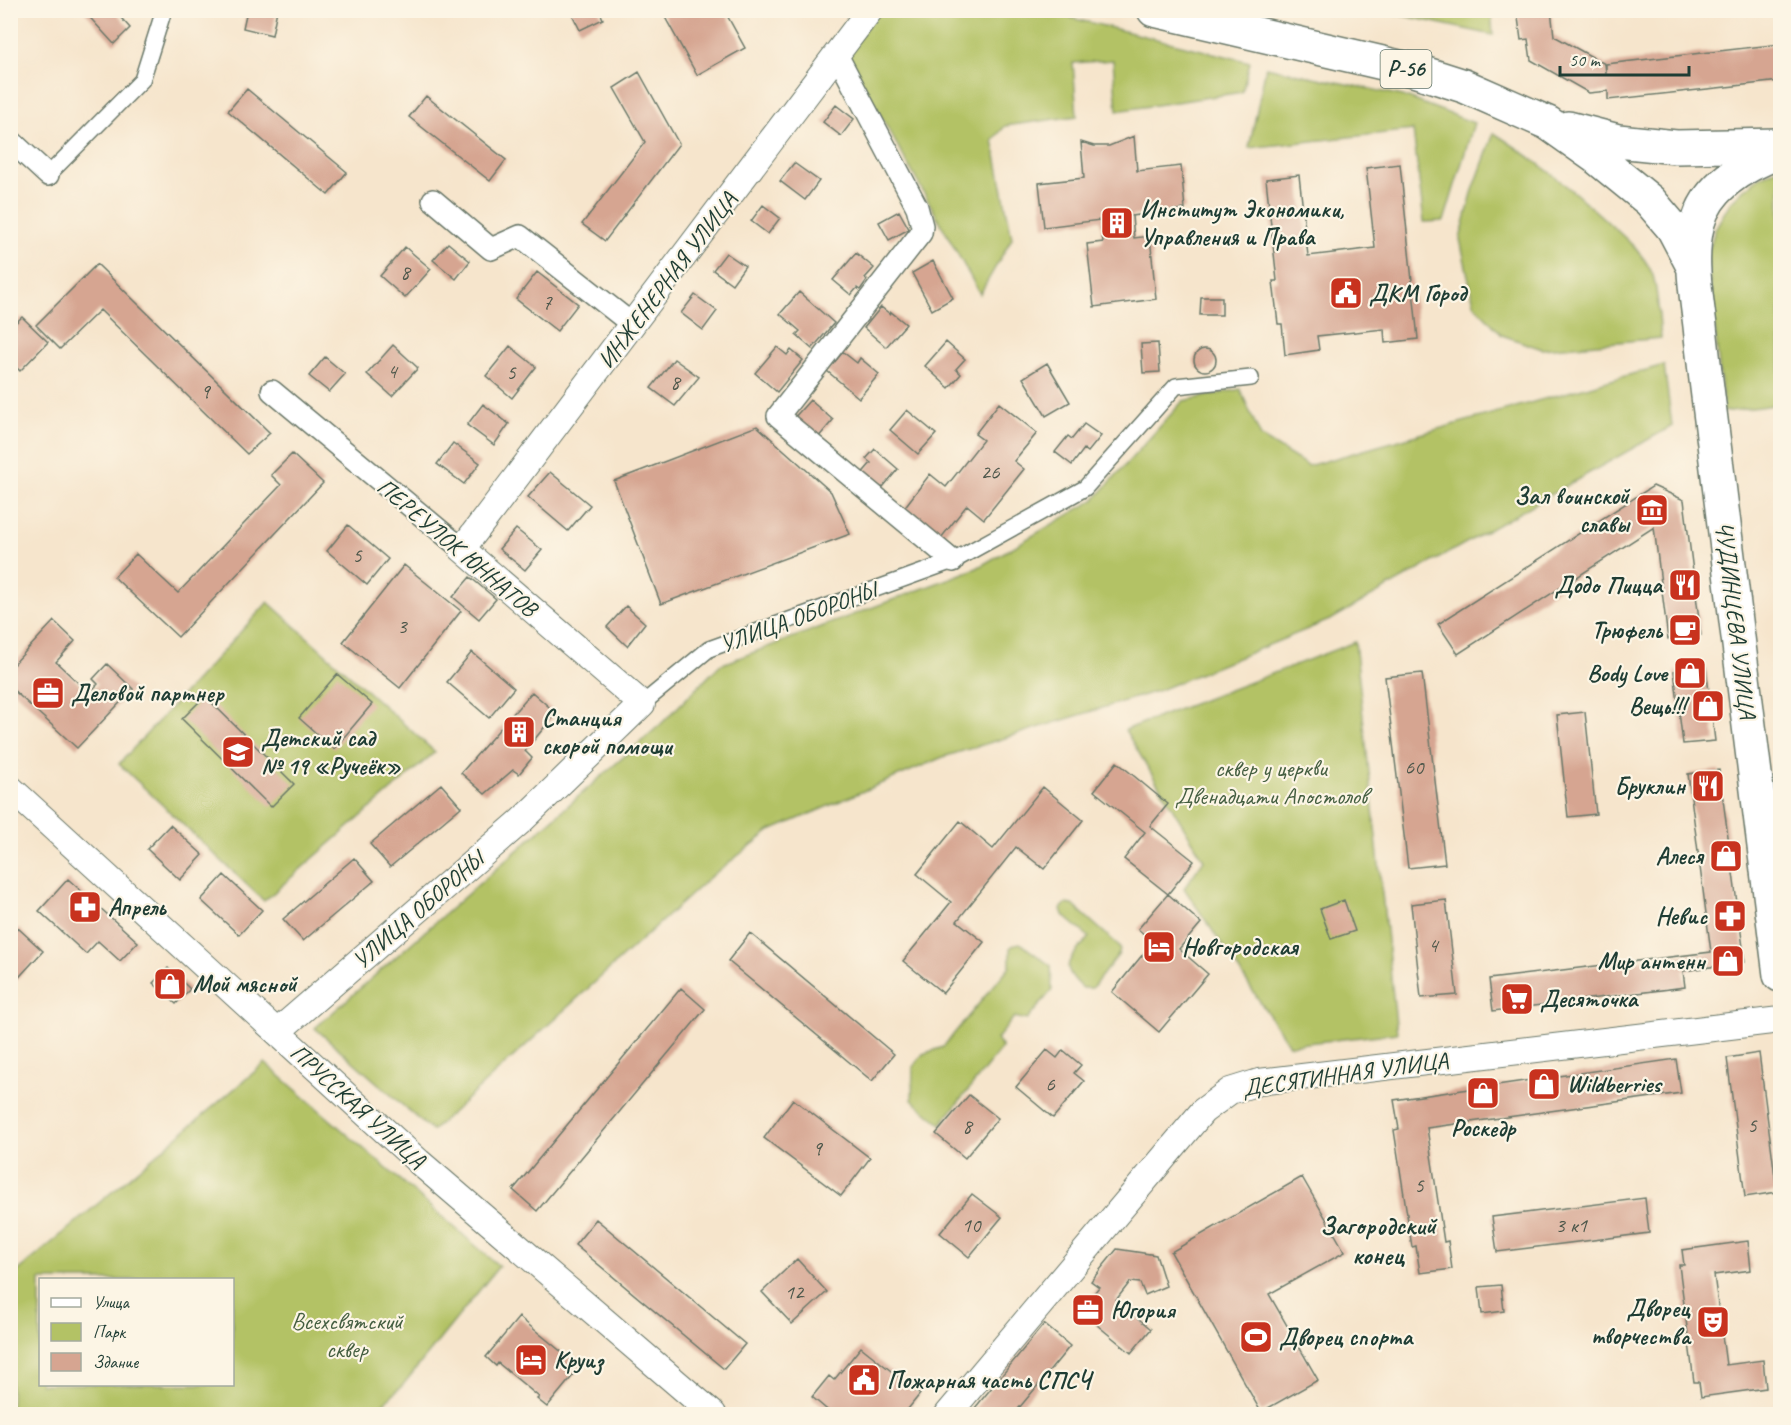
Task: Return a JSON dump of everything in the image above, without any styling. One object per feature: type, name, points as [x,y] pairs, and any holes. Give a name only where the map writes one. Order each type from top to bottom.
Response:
[{"type":"main road","name":"Р-56","points":[[1154,10],[1417,71],[1464,86],[1548,123]]},
{"type":"main road","points":[[1548,123],[1618,141],[1653,145],[1676,147],[1780,144]]},
{"type":"main road","name":"ЧУДИНЦЕВА УЛИЦА","points":[[1548,123],[1596,157],[1650,201],[1673,228],[1693,266]]},
{"type":"main road","name":"ЧУДИНЦЕВА УЛИЦА","points":[[1780,152],[1760,159],[1724,181],[1710,199],[1698,220],[1693,266],[1780,975]]},
{"type":"street","points":[[10,140],[48,175],[142,80],[164,10]]},
{"type":"street","name":"ИНЖЕНЕРНАЯ УЛИЦА","points":[[462,549],[870,10]]},
{"type":"street","points":[[837,55],[917,207],[922,226],[921,233],[778,416],[953,561]]},
{"type":"street","points":[[433,200],[491,249],[520,236],[633,325]]},
{"type":"street","name":"УЛИЦА ОБОРОНЫ","points":[[277,1032],[520,821],[642,704],[709,649],[953,561],[1085,488],[1176,386],[1251,378]]},
{"type":"street","name":"ПЕРЕУЛОК ЮННАТОВ","points":[[272,391],[462,549],[642,704]]},
{"type":"street","name":"ПРУССКАЯ УЛИЦА","points":[[10,788],[419,1162],[713,1414]]},
{"type":"street","name":"ДЕСЯТИННАЯ УЛИЦА","points":[[948,1414],[1203,1111],[1230,1091],[1259,1082],[1780,1020]]},
{"type":"green space","points":[[1039,10],[1250,62],[1242,92],[1117,111],[1113,60],[1073,63],[1077,116],[1005,126],[993,140],[1012,238],[980,294],[847,55],[877,11]]},
{"type":"green space","points":[[1381,11],[1491,11],[1493,35]]},
{"type":"green space","points":[[1266,67],[1403,96],[1474,123],[1444,221],[1424,222],[1413,130],[1249,148]]},
{"type":"green space","points":[[1494,133],[1575,193],[1642,256],[1654,279],[1661,338],[1542,349],[1502,335],[1474,304],[1460,239],[1472,193]]},
{"type":"green space","points":[[1780,167],[1780,404],[1724,412],[1707,257],[1715,229],[1730,203],[1760,177]]},
{"type":"green space","points":[[1664,365],[1672,426],[1332,619],[1157,691],[943,757],[770,831],[709,878],[432,1131],[315,1028],[661,724],[720,665],[977,568],[1094,500],[1183,401],[1240,389],[1261,437],[1308,466]]},
{"type":"green space","points":[[268,602],[435,752],[264,901],[119,764]]},
{"type":"green space","name":"сквер у церкви Двенадцати Апостолов","points":[[1355,642],[1397,1033],[1289,1045],[1184,888],[1204,860],[1125,730]]},
{"type":"green space","points":[[1065,904],[1073,905],[1120,949],[1119,954],[1092,988],[1083,988],[1070,973],[1068,967],[1072,957],[1089,937],[1063,915],[1061,909]]},
{"type":"green space","points":[[1020,943],[1051,966],[1052,990],[1027,1020],[1014,1017],[997,1039],[1002,1048],[941,1124],[912,1100],[913,1067],[923,1054],[943,1047],[1010,966],[1010,948]]},
{"type":"green space","name":"Всехсвятский сквер","points":[[265,1063],[499,1266],[402,1386],[371,1414],[11,1414],[11,1277]]},
{"type":"building","points":[[83,10],[114,10],[130,28],[114,44]]},
{"type":"building","points":[[247,10],[277,10],[272,35],[243,28]]},
{"type":"building","points":[[570,10],[599,10],[603,19],[580,30]]},
{"type":"building","points":[[661,10],[724,10],[745,48],[697,75]]},
{"type":"building","points":[[1517,10],[1551,10],[1554,36],[1605,64],[1606,73],[1606,64],[1780,44],[1780,81],[1608,100],[1608,91],[1589,93],[1531,60],[1528,39],[1521,40]]},
{"type":"building","points":[[639,72],[679,144],[605,241],[582,224],[645,142],[614,88]]},
{"type":"building","points":[[247,89],[347,172],[328,195],[228,111]]},
{"type":"building","points":[[426,96],[506,160],[490,181],[409,117]]},
{"type":"building","points":[[836,105],[854,119],[841,136],[823,122]]},
{"type":"building","name":"Институт Экономики, Управления и Права","points":[[1134,136],[1137,171],[1181,166],[1185,209],[1132,216],[1134,238],[1150,236],[1156,299],[1094,307],[1087,244],[1103,242],[1100,220],[1044,227],[1039,183],[1084,178],[1081,142],[1094,146],[1109,146]]},
{"type":"building","points":[[794,163],[819,181],[805,200],[780,181]]},
{"type":"building","name":"ДКМ Город","points":[[1400,164],[1418,339],[1385,343],[1384,329],[1317,336],[1319,350],[1285,355],[1282,324],[1278,324],[1273,281],[1277,281],[1266,179],[1299,175],[1308,256],[1375,248],[1366,168]]},
{"type":"building","points":[[763,205],[780,218],[768,234],[751,221]]},
{"type":"building","points":[[899,211],[909,229],[889,240],[879,222]]},
{"type":"building","points":[[448,243],[470,261],[456,279],[433,260]]},
{"type":"building","points":[[405,247],[431,269],[405,298],[380,276]]},
{"type":"building","points":[[726,253],[745,266],[732,284],[713,270]]},
{"type":"building","points":[[856,253],[874,268],[865,278],[867,280],[860,290],[857,288],[851,295],[833,280]]},
{"type":"building","points":[[933,261],[953,298],[932,310],[912,273]]},
{"type":"building","points":[[97,264],[270,433],[247,454],[100,310],[60,349],[36,325]]},
{"type":"building","points":[[537,272],[578,304],[557,331],[516,299]]},
{"type":"building","points":[[799,292],[834,323],[812,349],[796,335],[800,331],[780,314]]},
{"type":"building","points":[[695,295],[717,311],[703,330],[681,313]]},
{"type":"building","points":[[1201,297],[1222,297],[1222,315],[1200,315]]},
{"type":"building","points":[[881,307],[906,324],[886,347],[864,328]]},
{"type":"building","points":[[22,317],[48,342],[20,371],[14,365],[10,369],[10,328]]},
{"type":"building","points":[[946,342],[965,359],[956,369],[961,374],[949,388],[925,366]]},
{"type":"building","points":[[1158,343],[1160,372],[1143,373],[1141,344]]},
{"type":"building","points":[[393,345],[418,368],[392,396],[367,374]]},
{"type":"building","points":[[510,346],[536,367],[512,398],[486,376]]},
{"type":"building","points":[[777,347],[787,355],[791,350],[803,360],[777,392],[755,373]]},
{"type":"building","points":[[1205,349],[1213,352],[1216,360],[1213,368],[1205,371],[1197,368],[1194,360],[1197,352]]},
{"type":"building","points":[[843,352],[857,363],[860,358],[879,374],[859,398],[827,371]]},
{"type":"building","points":[[325,357],[345,374],[329,392],[309,376]]},
{"type":"building","points":[[674,359],[699,377],[675,406],[651,388]]},
{"type":"building","points":[[1047,363],[1070,402],[1046,416],[1023,378]]},
{"type":"building","points":[[810,400],[833,420],[817,439],[793,419]]},
{"type":"building","points":[[999,403],[1037,433],[1014,461],[1024,469],[984,519],[967,505],[941,538],[904,508],[930,474],[946,487],[983,440],[975,434]]},
{"type":"building","points":[[483,404],[509,424],[494,445],[467,425]]},
{"type":"building","points":[[907,410],[936,434],[918,454],[890,430]]},
{"type":"building","points":[[1084,424],[1101,436],[1088,452],[1084,449],[1072,465],[1055,452],[1068,436],[1072,439]]},
{"type":"building","points":[[757,426],[831,492],[850,534],[661,604],[614,481]]},
{"type":"building","points":[[453,443],[480,463],[464,484],[437,464]]},
{"type":"building","points":[[875,449],[898,469],[878,493],[859,477],[871,463],[866,459]]},
{"type":"building","points":[[1775,452],[1780,452],[1780,488],[1779,488]]},
{"type":"building","points":[[292,454],[323,483],[178,637],[114,577],[136,554],[178,593],[281,485],[271,475]]},
{"type":"building","points":[[550,472],[590,505],[568,531],[528,497]]},
{"type":"building","points":[[1653,486],[1684,500],[1701,635],[1668,639],[1654,527],[1458,654],[1438,624]]},
{"type":"building","points":[[348,525],[388,559],[367,585],[327,551]]},
{"type":"building","points":[[516,529],[542,550],[525,570],[499,549]]},
{"type":"building","points":[[404,565],[461,611],[400,688],[343,642]]},
{"type":"building","points":[[470,577],[496,599],[479,619],[453,597]]},
{"type":"building","points":[[626,606],[645,623],[627,646],[607,627]]},
{"type":"building","points":[[54,621],[75,641],[56,662],[89,693],[98,684],[93,679],[107,664],[133,689],[77,748],[10,687],[10,668]]},
{"type":"building","points":[[472,652],[514,688],[489,718],[447,682]]},
{"type":"building","points":[[1706,667],[1715,741],[1683,744],[1674,671]]},
{"type":"building","points":[[1422,673],[1445,864],[1408,868],[1385,677]]},
{"type":"building","points":[[337,674],[372,704],[334,749],[299,718]]},
{"type":"building","name":"Станция скорой помощи","points":[[532,692],[556,713],[525,751],[532,758],[519,774],[513,770],[485,794],[461,773]]},
{"type":"building","name":"Детский сад № 19 «Ручеёк»","points":[[205,696],[294,784],[271,807],[182,719]]},
{"type":"building","points":[[1585,712],[1596,814],[1568,817],[1557,715]]},
{"type":"building","points":[[1117,762],[1168,804],[1150,826],[1194,861],[1168,894],[1124,859],[1145,832],[1094,791]]},
{"type":"building","points":[[1719,770],[1745,962],[1683,971],[1685,987],[1493,1011],[1489,979],[1711,952],[1688,774]]},
{"type":"building","points":[[441,784],[461,807],[390,867],[370,844]]},
{"type":"building","points":[[1043,787],[1083,820],[1044,869],[1016,847],[957,921],[984,942],[943,993],[903,961],[951,902],[917,874],[960,821],[993,849]]},
{"type":"building","points":[[170,825],[203,855],[180,880],[147,849]]},
{"type":"building","points":[[354,858],[374,881],[303,941],[283,919]]},
{"type":"building","points":[[224,875],[262,910],[239,935],[201,900]]},
{"type":"building","points":[[68,879],[138,942],[120,961],[98,941],[86,954],[39,911]]},
{"type":"building","points":[[1168,894],[1201,923],[1179,949],[1208,974],[1159,1032],[1112,992],[1153,942],[1138,929]]},
{"type":"building","points":[[1344,900],[1355,931],[1331,939],[1320,909]]},
{"type":"building","points":[[1446,900],[1457,995],[1421,998],[1411,904]]},
{"type":"building","points":[[18,928],[43,951],[10,987],[10,937]]},
{"type":"building","points":[[750,933],[894,1054],[872,1081],[728,961]]},
{"type":"building","points":[[168,968],[190,989],[176,1004],[153,983]]},
{"type":"building","points":[[681,988],[705,1009],[537,1211],[513,1190]]},
{"type":"building","points":[[1047,1050],[1057,1058],[1063,1050],[1081,1065],[1074,1073],[1084,1081],[1053,1118],[1016,1087]]},
{"type":"building","points":[[1759,1053],[1777,1192],[1745,1197],[1727,1058]]},
{"type":"building","points":[[1676,1059],[1681,1093],[1427,1128],[1444,1242],[1448,1241],[1452,1269],[1420,1273],[1416,1246],[1412,1247],[1394,1130],[1399,1129],[1394,1100]]},
{"type":"building","points":[[969,1095],[998,1118],[965,1158],[936,1134]]},
{"type":"building","points":[[793,1099],[870,1158],[841,1196],[764,1138]]},
{"type":"building","name":"Дворец спорта","points":[[1302,1177],[1345,1252],[1269,1294],[1318,1380],[1261,1412],[1171,1252]]},
{"type":"building","points":[[972,1194],[1002,1217],[969,1257],[940,1233]]},
{"type":"building","points":[[1645,1198],[1649,1233],[1497,1252],[1492,1217]]},
{"type":"building","points":[[596,1219],[745,1344],[724,1369],[575,1245]]},
{"type":"building","points":[[1748,1241],[1751,1270],[1714,1275],[1726,1365],[1763,1360],[1766,1388],[1701,1397],[1699,1382],[1694,1382],[1679,1265],[1684,1265],[1682,1250]]},
{"type":"building","points":[[1117,1249],[1156,1255],[1166,1286],[1145,1295],[1140,1283],[1130,1282],[1116,1300],[1151,1329],[1131,1353],[1080,1311],[1099,1287],[1091,1281]]},
{"type":"building","points":[[797,1259],[827,1292],[792,1324],[762,1292]]},
{"type":"building","points":[[1501,1285],[1504,1311],[1482,1314],[1479,1287]]},
{"type":"building","name":"Круиз","points":[[519,1317],[580,1367],[547,1407],[537,1399],[539,1397],[498,1363],[496,1366],[486,1357]]},
{"type":"building","points":[[1044,1324],[1070,1346],[1034,1390],[1014,1414],[970,1414]]},
{"type":"building","name":"Пожарная часть СПСЧ","points":[[861,1347],[920,1394],[904,1414],[842,1414],[837,1410],[832,1414],[812,1397],[829,1376],[834,1380]]},
{"type":"building","points":[[1611,1409],[1612,1414],[1580,1414],[1580,1413]]},
{"type":"place","name":"Институт Экономики, Управления и Права","points":[[1117,223]]},
{"type":"place","name":"ДКМ Город","points":[[1346,293]]},
{"type":"place","name":"Зал воинской славы","points":[[1652,510]]},
{"type":"place","name":"Додо Пицца","points":[[1685,585]]},
{"type":"place","name":"Трюфель","points":[[1685,630]]},
{"type":"place","name":"Body Love","points":[[1690,673]]},
{"type":"place","name":"Деловой партнер","points":[[48,693]]},
{"type":"place","name":"Вещь!!!","points":[[1708,706]]},
{"type":"place","name":"Станция скорой помощи","points":[[519,732]]},
{"type":"place","name":"Детский сад № 19 «Ручеёк»","points":[[238,752]]},
{"type":"place","name":"Бруклин","points":[[1708,786]]},
{"type":"place","name":"Алеся","points":[[1726,856]]},
{"type":"place","name":"Апрель","points":[[85,907]]},
{"type":"place","name":"Невис","points":[[1730,916]]},
{"type":"place","name":"Новгородская","points":[[1159,947]]},
{"type":"place","name":"Мир антенн","points":[[1728,961]]},
{"type":"place","name":"Мой мясной","points":[[170,984]]},
{"type":"place","name":"Десяточка","points":[[1517,999]]},
{"type":"place","name":"Wildberries","points":[[1544,1084]]},
{"type":"place","name":"Роскедр","points":[[1483,1093]]},
{"type":"place","name":"Югория","points":[[1088,1310]]},
{"type":"place","name":"Дворец творчества","points":[[1713,1322]]},
{"type":"place","name":"Дворец спорта","points":[[1256,1337]]},
{"type":"place","name":"Круиз","points":[[531,1360]]},
{"type":"place","name":"Пожарная часть СПСЧ","points":[[864,1380]]},
{"type":"district","name":"Загородский конец","points":[[1378,1240]]}]
